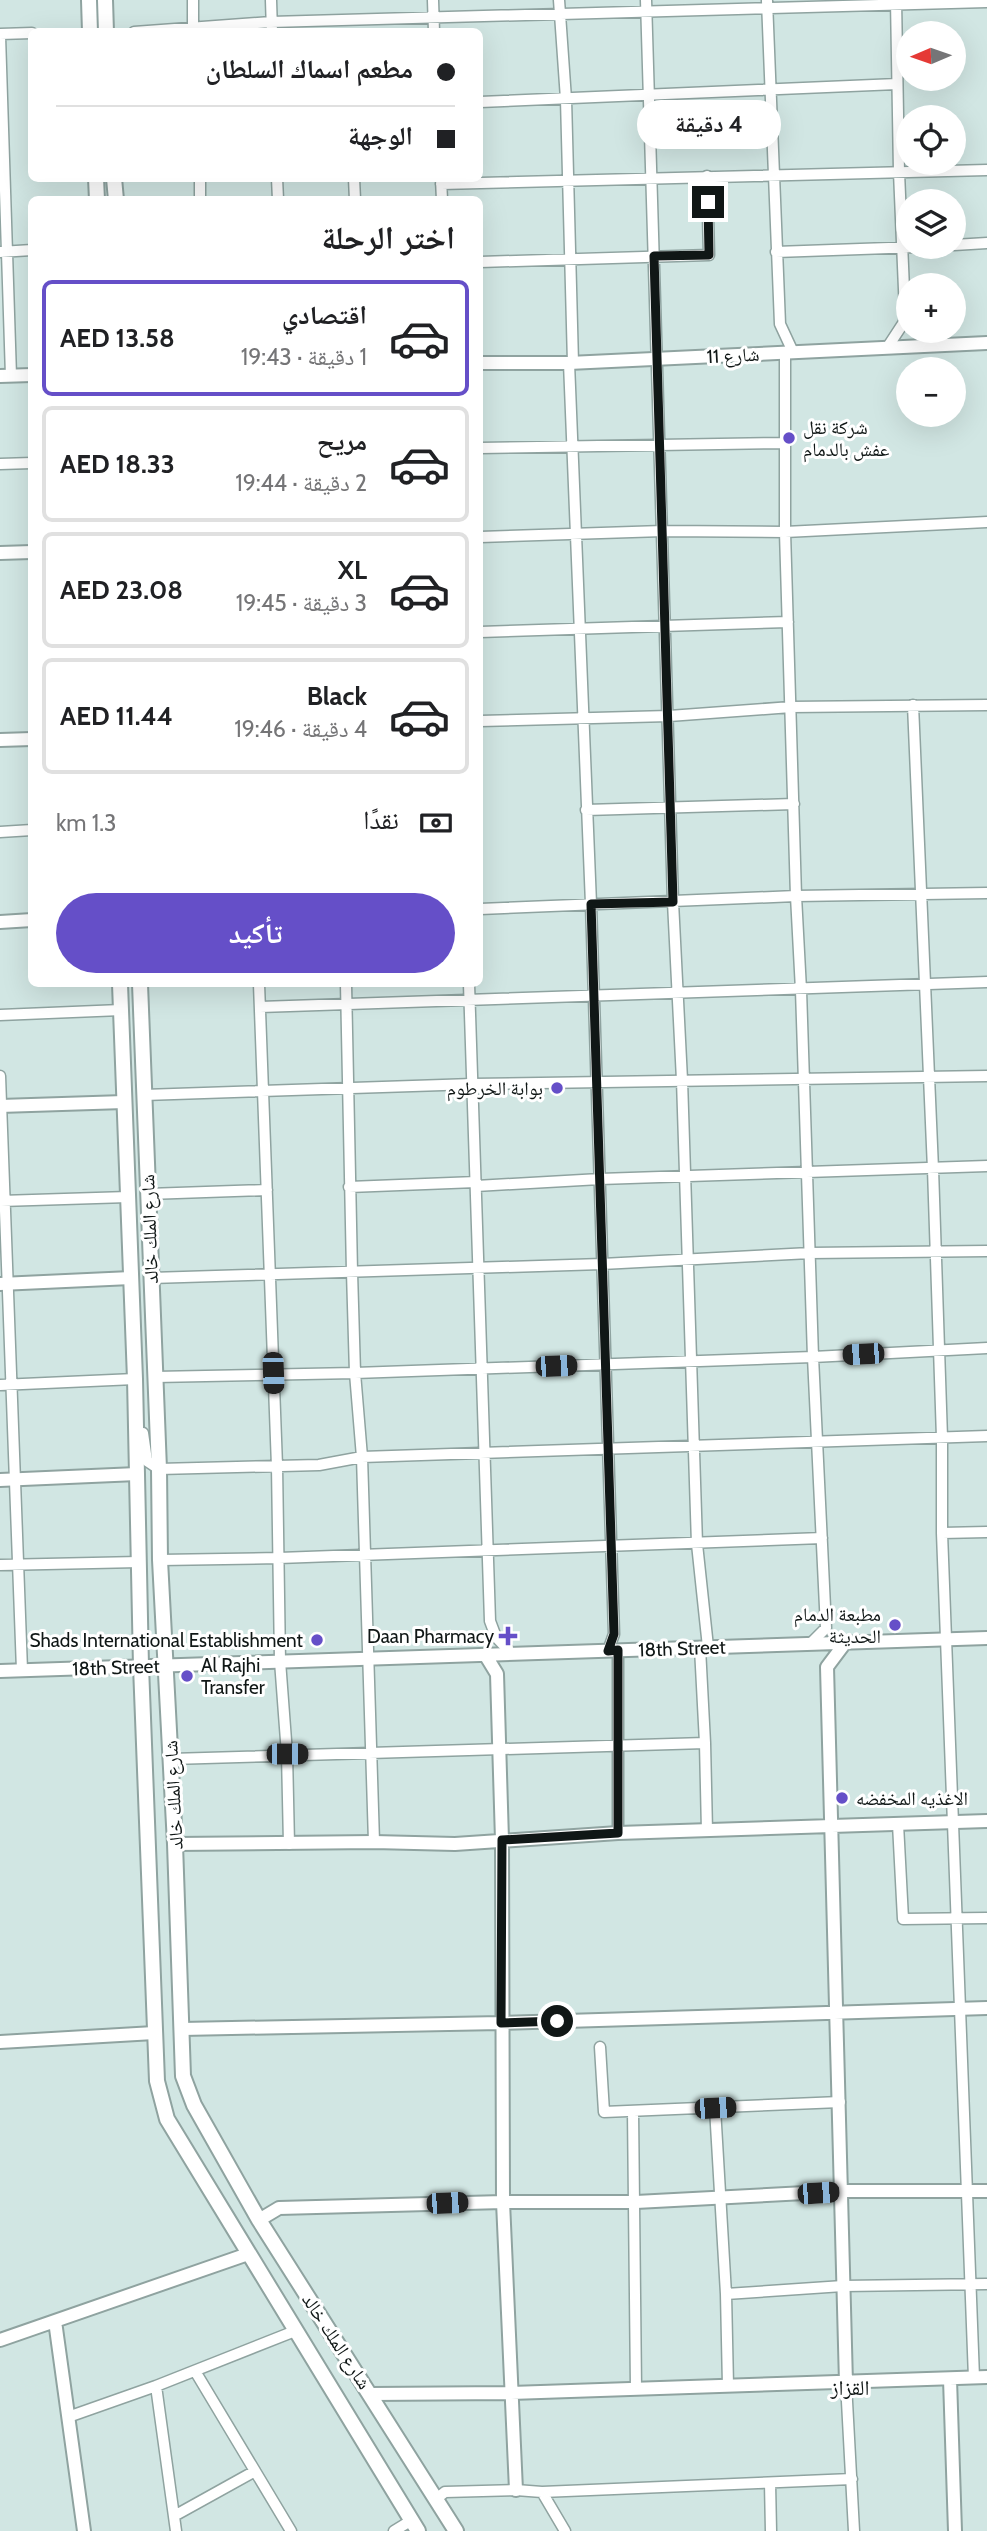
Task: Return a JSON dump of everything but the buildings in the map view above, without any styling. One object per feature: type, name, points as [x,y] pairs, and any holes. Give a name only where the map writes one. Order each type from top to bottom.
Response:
[{"type":"main road","points":[[89,0],[90,28]]},
{"type":"main road","points":[[105,0],[106,28]]},
{"type":"main road","name":"شارع الملك خالد","points":[[120,987],[157,2081],[167,2119],[415,2526]]},
{"type":"main road","name":"شارع الملك خالد","points":[[140,987],[159,1469],[160,1560],[175,1844],[183,2076],[194,2105],[259,2220],[456,2531]]},
{"type":"street","points":[[193,0],[193,28]]},
{"type":"street","points":[[271,0],[272,27]]},
{"type":"street","points":[[433,0],[434,28]]},
{"type":"street","points":[[559,0],[566,99],[571,445],[591,904],[618,1833]]},
{"type":"street","points":[[232,28],[350,20],[559,13],[646,5],[983,1]]},
{"type":"street","points":[[896,2],[896,21]]},
{"type":"street","points":[[767,3],[780,324],[789,352],[784,443],[790,707],[813,1357],[826,1628],[810,1644]]},
{"type":"street","points":[[646,5],[673,902],[682,1080],[697,1544],[704,1647],[707,1830]]},
{"type":"street","points":[[350,20],[350,28]]},
{"type":"street","points":[[28,33],[0,35],[6,376],[28,375]]},
{"type":"street","points":[[483,102],[896,84]]},
{"type":"street","points":[[966,170],[987,170]]},
{"type":"street","points":[[483,181],[896,172]]},
{"type":"street","points":[[483,262],[709,255],[707,176]]},
{"type":"street","points":[[966,244],[987,243]]},
{"type":"street","points":[[776,252],[896,247]]},
{"type":"street","points":[[4,252],[28,250]]},
{"type":"street","points":[[887,348],[904,322],[902,259]]},
{"type":"street","name":"شارع 11","points":[[483,363],[571,363],[987,343]]},
{"type":"street","points":[[483,448],[784,443]]},
{"type":"street","points":[[0,464],[28,463]]},
{"type":"street","points":[[483,537],[663,531],[785,532],[987,522]]},
{"type":"street","points":[[0,553],[28,552]]},
{"type":"street","points":[[483,632],[788,622]]},
{"type":"street","points":[[371,2394],[511,2393],[981,2378],[971,2285],[942,1533],[942,1438],[933,1169],[913,705]]},
{"type":"street","points":[[483,721],[669,716],[790,707],[987,705]]},
{"type":"street","points":[[0,740],[28,739]]},
{"type":"street","points":[[586,810],[794,804]]},
{"type":"street","points":[[0,832],[28,830]]},
{"type":"street","points":[[483,909],[796,896],[987,893]]},
{"type":"street","points":[[0,922],[28,920]]},
{"type":"street","points":[[260,1007],[987,982]]},
{"type":"street","points":[[259,987],[289,1844]]},
{"type":"street","points":[[346,987],[355,1373],[362,1457],[374,1842]]},
{"type":"street","points":[[469,987],[491,1621],[496,1637],[512,1654]]},
{"type":"street","points":[[0,1015],[121,1010]]},
{"type":"street","points":[[0,1076],[4,1284],[12,1385],[22,1670]]},
{"type":"street","points":[[145,1095],[473,1084],[987,1076]]},
{"type":"street","points":[[0,1106],[124,1102]]},
{"type":"street","points":[[349,1187],[987,1166]]},
{"type":"street","points":[[148,1194],[267,1190]]},
{"type":"street","points":[[3,1201],[128,1197]]},
{"type":"street","points":[[151,1278],[602,1264],[810,1253],[987,1251]]},
{"type":"street","points":[[4,1284],[131,1279]]},
{"type":"street","points":[[155,1377],[355,1373],[987,1349]]},
{"type":"street","points":[[0,1385],[135,1379],[140,1396],[147,1461],[159,1469],[319,1465],[362,1457],[485,1452],[987,1436]]},
{"type":"street","points":[[0,1480],[137,1474]]},
{"type":"street","points":[[942,1533],[987,1532]]},
{"type":"street","points":[[160,1560],[822,1538]]},
{"type":"street","points":[[0,1565],[139,1562]]},
{"type":"street","name":"18th Street","points":[[0,1671],[987,1638]]},
{"type":"street","points":[[845,1643],[827,1667],[846,2383],[854,2531]]},
{"type":"street","points":[[486,1656],[497,1674],[502,1840],[503,2202],[516,2490]]},
{"type":"street","points":[[171,1759],[705,1743]]},
{"type":"street","points":[[175,1844],[455,1844],[618,1833],[987,1821]]},
{"type":"street","points":[[898,1824],[903,1919],[987,1918]]},
{"type":"street","points":[[182,2029],[501,2023],[987,2008]]},
{"type":"street","points":[[0,2042],[154,2033]]},
{"type":"street","points":[[600,2047],[604,2112],[840,2102]]},
{"type":"street","points":[[715,2108],[726,2294],[727,2386]]},
{"type":"street","points":[[633,2111],[636,2389]]},
{"type":"street","points":[[259,2220],[279,2208],[503,2202],[636,2202],[842,2191],[987,2191]]},
{"type":"street","points":[[0,2340],[248,2254]]},
{"type":"street","points":[[726,2294],[843,2286],[987,2284]]},
{"type":"street","points":[[55,2321],[85,2531]]},
{"type":"street","points":[[68,2417],[156,2386],[295,2331]]},
{"type":"street","points":[[195,2371],[291,2531]]},
{"type":"street","points":[[950,2379],[955,2531]]},
{"type":"street","points":[[156,2386],[176,2531]]},
{"type":"street","points":[[174,2516],[255,2471]]},
{"type":"street","points":[[436,2499],[445,2492],[542,2492],[852,2479]]},
{"type":"street","points":[[770,2483],[771,2531]]},
{"type":"street","points":[[542,2492],[565,2531]]},
{"type":"street","points":[[394,2531],[415,2526]]},
{"type":"place","name":"شركة نقل عفش بالدمام","points":[[789,438]]},
{"type":"place","name":"بوابة الخرطوم","points":[[557,1088]]},
{"type":"place","name":"مطبعة الدمام الحديثة","points":[[895,1625]]},
{"type":"place","name":"Daan Pharmacy","points":[[508,1636]]},
{"type":"place","name":"Shads International Establishment","points":[[317,1640]]},
{"type":"place","name":"Al Rajhi Transfer","points":[[187,1676]]},
{"type":"place","name":"الاغذيه المخفضه","points":[[842,1798]]},
{"type":"district","name":"القزاز","points":[[850,2388]]},
{"type":"route","points":[[557,2021],[501,2023],[502,1840],[618,1833],[618,1650],[608,1651],[614,1634],[591,904],[673,902],[654,256],[709,255],[708,202]]}]
